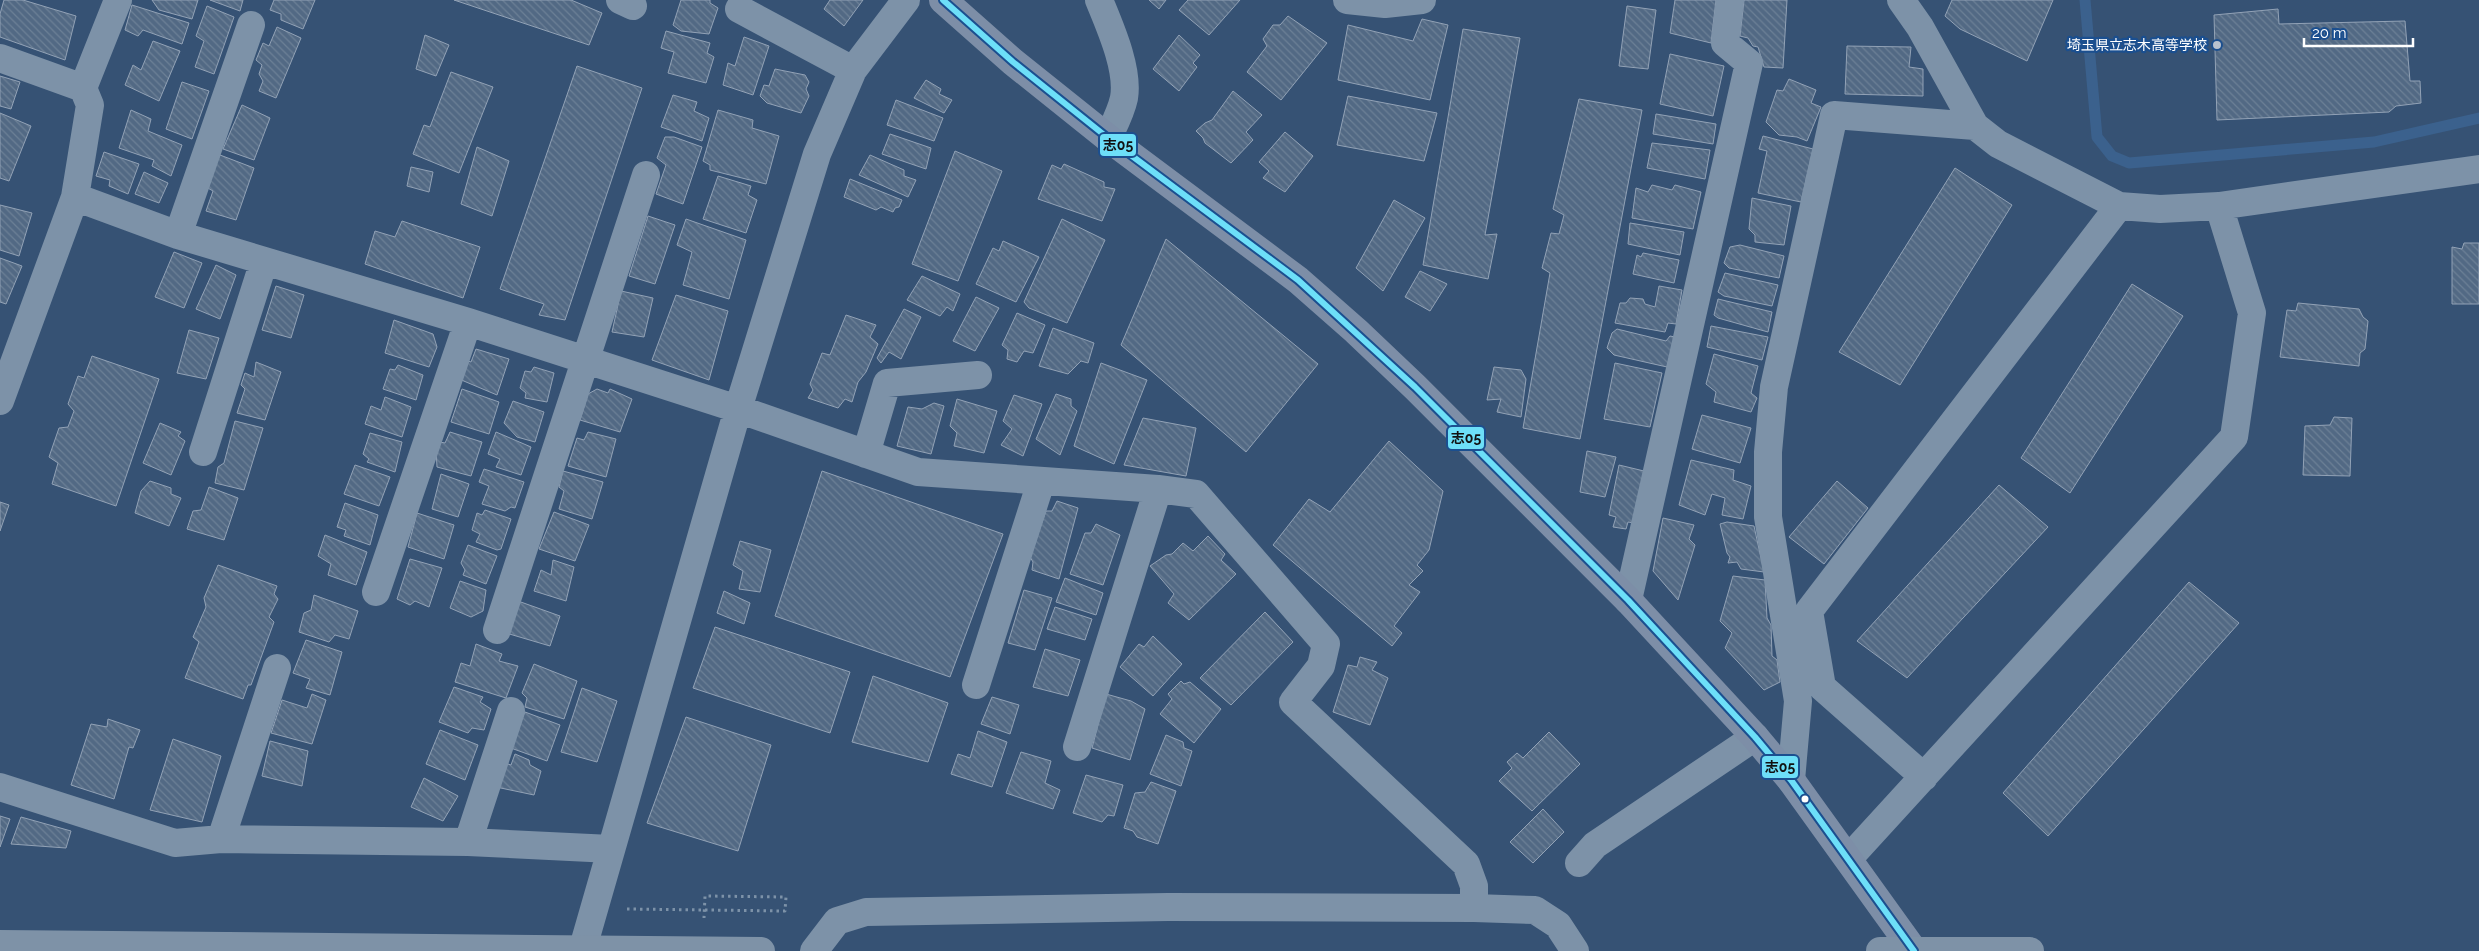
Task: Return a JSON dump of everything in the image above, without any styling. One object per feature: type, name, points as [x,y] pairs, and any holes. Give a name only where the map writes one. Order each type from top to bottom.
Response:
[{"type":"highway","points":[[0,944],[582,951],[633,948],[762,951]]},
{"type":"highway","points":[[1880,951],[2030,951]]},
{"type":"main road","points":[[944,0],[1013,62],[1108,138],[1298,280],[1356,330],[1628,600],[1756,737],[1791,780],[1849,858],[1914,951]]},
{"type":"street","points":[[0,401],[75,197],[90,105],[84,88],[118,0]]},
{"type":"street","points":[[582,951],[738,410],[816,154],[853,70],[906,0]]},
{"type":"street","points":[[1099,0],[1114,36],[1124,82],[1124,96],[1120,112],[1108,138]]},
{"type":"street","points":[[1347,0],[1385,4],[1422,0]]},
{"type":"street","points":[[1628,600],[1749,63],[1725,43],[1730,0]]},
{"type":"street","points":[[1901,0],[1920,27],[1975,126],[1998,144],[2119,206],[2160,210],[2219,206],[2479,169]]},
{"type":"street","points":[[738,9],[853,70]]},
{"type":"street","points":[[178,234],[251,24]]},
{"type":"street","points":[[0,58],[84,88]]},
{"type":"street","points":[[1791,780],[1798,701],[1768,517],[1768,452],[1774,387],[1834,115],[1975,126]]},
{"type":"street","points":[[497,630],[646,175]]},
{"type":"street","points":[[75,197],[178,234],[586,360],[918,472],[1158,489],[1196,494],[1326,644],[1321,666],[1293,702],[1466,864],[1474,886],[1474,908]]},
{"type":"street","points":[[1924,777],[1822,687],[1809,611],[2119,206]]},
{"type":"street","points":[[1849,858],[2234,437],[2252,313],[2219,206]]},
{"type":"street","points":[[203,452],[264,261]]},
{"type":"street","points":[[376,592],[468,322]]},
{"type":"street","points":[[866,454],[887,383],[978,375]]},
{"type":"street","points":[[976,685],[1041,482]]},
{"type":"street","points":[[1077,748],[1158,489]]},
{"type":"street","points":[[221,839],[276,668]]},
{"type":"street","points":[[468,842],[511,711]]},
{"type":"street","points":[[1579,863],[1594,846],[1756,737]]},
{"type":"street","points":[[0,787],[176,843],[221,839],[468,842],[611,849]]},
{"type":"street","points":[[814,951],[838,921],[866,912],[1168,908],[1474,908],[1536,910],[1558,925],[1575,951]]},
{"type":"path","points":[[665,910],[785,911],[786,896],[705,896]]},
{"type":"building","points":[[4,0],[23,0],[76,16],[65,60],[0,37],[0,14]]},
{"type":"building","points":[[152,0],[198,0],[192,19],[159,10]]},
{"type":"building","points":[[210,0],[243,0],[240,11]]},
{"type":"building","points":[[274,0],[315,0],[303,29],[281,20],[281,14],[270,10]]},
{"type":"building","points":[[454,0],[571,0],[602,13],[589,45]]},
{"type":"building","points":[[681,0],[710,0],[710,3],[718,8],[709,34],[681,31],[673,25]]},
{"type":"building","points":[[830,0],[863,0],[844,26],[824,9]]},
{"type":"building","points":[[1149,0],[1166,0],[1159,9]]},
{"type":"building","points":[[1188,0],[1240,0],[1209,35],[1179,10]]},
{"type":"building","points":[[1675,0],[1716,0],[1711,43],[1670,33]]},
{"type":"building","points":[[1744,0],[1787,0],[1783,68],[1764,67],[1758,47],[1753,46],[1748,38],[1740,36]]},
{"type":"building","points":[[1952,0],[2053,0],[2027,61],[1960,29],[1945,16]]},
{"type":"building","points":[[132,5],[189,23],[182,44],[143,30],[138,36],[125,30]]},
{"type":"building","points":[[207,6],[234,17],[214,74],[195,67],[204,41],[196,36]]},
{"type":"building","points":[[1627,6],[1656,10],[1648,69],[1619,66]]},
{"type":"building","points":[[2278,9],[2279,24],[2405,21],[2410,81],[2420,81],[2421,103],[2396,106],[2389,112],[2217,120],[2214,15]]},
{"type":"building","points":[[1288,16],[1327,43],[1281,100],[1247,72],[1267,46],[1263,39],[1273,25],[1280,25]]},
{"type":"building","points":[[1422,19],[1448,25],[1430,100],[1338,80],[1348,25],[1413,41]]},
{"type":"building","points":[[277,27],[301,38],[276,98],[259,91],[263,81],[259,74],[262,65],[256,60],[263,43],[269,46]]},
{"type":"building","points":[[1463,29],[1520,38],[1485,235],[1497,234],[1488,279],[1423,265]]},
{"type":"building","points":[[666,31],[710,43],[707,53],[714,57],[706,83],[668,73],[674,52],[661,48]]},
{"type":"building","points":[[425,35],[449,45],[436,76],[416,69]]},
{"type":"building","points":[[1179,35],[1200,55],[1193,63],[1197,67],[1179,91],[1153,69]]},
{"type":"building","points":[[744,37],[769,46],[753,95],[723,85],[728,63],[735,66]]},
{"type":"building","points":[[153,41],[180,51],[159,101],[125,85],[133,65],[141,70]]},
{"type":"building","points":[[1847,46],[1911,47],[1909,67],[1923,69],[1923,96],[1845,94]]},
{"type":"building","points":[[1670,54],[1724,66],[1713,116],[1660,104]]},
{"type":"building","points":[[577,66],[642,88],[565,320],[539,315],[544,304],[500,289]]},
{"type":"building","points":[[775,69],[805,75],[809,82],[806,89],[809,96],[801,113],[767,103],[760,96],[764,85],[769,86]]},
{"type":"building","points":[[451,72],[493,87],[459,173],[413,154],[424,125],[430,127]]},
{"type":"building","points":[[0,76],[20,82],[11,109],[0,106]]},
{"type":"building","points":[[1789,79],[1816,90],[1811,103],[1821,107],[1807,141],[1797,137],[1779,135],[1766,122],[1777,90],[1783,91]]},
{"type":"building","points":[[926,80],[941,89],[939,94],[952,100],[944,113],[914,98]]},
{"type":"building","points":[[182,82],[209,91],[192,139],[166,129]]},
{"type":"building","points":[[1233,91],[1262,115],[1246,132],[1253,140],[1231,163],[1205,143],[1196,131],[1212,120]]},
{"type":"building","points":[[673,95],[697,102],[694,111],[709,118],[702,141],[661,127]]},
{"type":"building","points":[[1348,96],[1437,113],[1424,161],[1337,145]]},
{"type":"building","points":[[1579,99],[1642,110],[1580,439],[1523,428],[1550,273],[1542,268],[1551,233],[1559,234],[1564,215],[1553,209]]},
{"type":"building","points":[[896,100],[943,118],[934,141],[887,125]]},
{"type":"building","points":[[242,105],[270,118],[254,160],[223,149]]},
{"type":"building","points":[[131,110],[151,119],[148,131],[182,145],[171,176],[152,166],[154,160],[119,148]]},
{"type":"building","points":[[718,110],[753,120],[752,128],[779,136],[766,184],[710,170],[710,165],[703,161]]},
{"type":"building","points":[[0,113],[31,126],[9,181],[0,178]]},
{"type":"building","points":[[1656,114],[1716,124],[1713,144],[1653,134]]},
{"type":"building","points":[[1285,132],[1313,156],[1285,192],[1263,178],[1269,171],[1259,162]]},
{"type":"building","points":[[890,134],[931,148],[926,169],[882,154]]},
{"type":"building","points":[[1763,136],[1813,149],[1801,202],[1758,193],[1767,151],[1759,149]]},
{"type":"building","points":[[665,137],[674,137],[702,147],[683,204],[656,194],[666,165],[657,158]]},
{"type":"building","points":[[1652,143],[1710,150],[1705,179],[1647,168]]},
{"type":"building","points":[[477,147],[509,161],[492,216],[461,204]]},
{"type":"building","points":[[955,151],[1002,171],[958,281],[912,264]]},
{"type":"building","points":[[104,152],[139,164],[128,194],[109,186],[110,180],[96,176]]},
{"type":"building","points":[[220,155],[254,168],[236,220],[206,211],[213,191],[206,187]]},
{"type":"building","points":[[870,155],[904,170],[904,176],[916,180],[908,197],[859,175]]},
{"type":"building","points":[[1064,164],[1104,182],[1104,187],[1115,189],[1102,221],[1038,199],[1052,165],[1061,169]]},
{"type":"building","points":[[411,167],[433,172],[429,192],[407,186]]},
{"type":"building","points":[[1955,168],[2012,205],[1900,385],[1839,352]]},
{"type":"building","points":[[144,172],[168,183],[159,203],[135,194]]},
{"type":"building","points":[[718,176],[751,186],[748,195],[757,200],[746,233],[703,219]]},
{"type":"building","points":[[850,179],[902,200],[899,207],[895,208],[893,212],[881,207],[876,210],[844,197]]},
{"type":"building","points":[[1652,185],[1672,190],[1675,185],[1701,192],[1693,229],[1632,218],[1636,188],[1648,192]]},
{"type":"building","points":[[1752,198],[1791,206],[1784,245],[1755,242],[1755,235],[1749,229]]},
{"type":"building","points":[[1394,200],[1425,218],[1383,291],[1356,268]]},
{"type":"building","points":[[0,205],[32,213],[19,256],[0,250]]},
{"type":"building","points":[[648,216],[675,225],[655,284],[629,276]]},
{"type":"building","points":[[686,219],[746,240],[729,299],[683,285],[692,252],[677,245]]},
{"type":"building","points":[[1062,219],[1105,240],[1067,323],[1029,308],[1024,302]]},
{"type":"building","points":[[402,221],[480,247],[463,298],[365,264],[375,231],[395,237]]},
{"type":"building","points":[[1630,223],[1684,232],[1680,255],[1628,244]]},
{"type":"building","points":[[1166,239],[1318,364],[1246,452],[1121,345]]},
{"type":"building","points":[[1003,241],[1039,257],[1016,302],[976,284],[993,248],[999,251]]},
{"type":"building","points":[[2464,243],[2479,243],[2479,304],[2452,304],[2452,247],[2462,249]]},
{"type":"building","points":[[1740,245],[1784,256],[1779,278],[1729,268],[1724,263],[1730,247]]},
{"type":"building","points":[[174,252],[202,263],[184,308],[155,297]]},
{"type":"building","points":[[1643,253],[1679,260],[1674,283],[1633,274],[1637,255],[1641,257]]},
{"type":"building","points":[[0,258],[22,266],[6,304],[0,302]]},
{"type":"building","points":[[216,265],[236,275],[220,319],[196,309]]},
{"type":"building","points":[[1420,271],[1447,284],[1430,311],[1405,297]]},
{"type":"building","points":[[1725,273],[1778,285],[1772,306],[1724,296],[1718,292]]},
{"type":"building","points":[[922,276],[960,294],[953,311],[947,307],[940,316],[907,300]]},
{"type":"building","points":[[2132,284],[2183,316],[2070,493],[2021,458]]},
{"type":"building","points":[[276,286],[304,295],[291,338],[262,330]]},
{"type":"building","points":[[1659,286],[1682,290],[1676,324],[1668,323],[1665,332],[1615,323],[1620,303],[1626,303],[1630,298],[1643,299],[1645,304],[1655,307]]},
{"type":"building","points":[[621,291],[653,298],[644,337],[612,332]]},
{"type":"building","points":[[676,295],[728,311],[709,380],[652,360]]},
{"type":"building","points":[[976,297],[999,308],[975,351],[953,341]]},
{"type":"building","points":[[1718,299],[1772,312],[1768,332],[1718,318],[1714,315]]},
{"type":"building","points":[[2298,303],[2359,309],[2363,317],[2368,321],[2365,349],[2360,353],[2359,366],[2280,357],[2287,310],[2296,311]]},
{"type":"building","points":[[904,309],[921,317],[901,359],[889,352],[881,363],[877,358]]},
{"type":"building","points":[[1017,313],[1045,325],[1033,353],[1024,351],[1017,362],[1007,359],[1008,350],[1002,345]]},
{"type":"building","points":[[846,315],[876,325],[870,337],[878,344],[866,372],[858,382],[852,402],[845,399],[838,408],[808,398],[813,390],[810,384],[822,353],[830,355]]},
{"type":"building","points":[[394,320],[433,334],[437,347],[429,367],[385,353]]},
{"type":"building","points":[[1711,326],[1768,337],[1762,360],[1707,347]]},
{"type":"building","points":[[1053,328],[1094,343],[1088,363],[1081,361],[1068,374],[1039,366]]},
{"type":"building","points":[[1617,329],[1666,341],[1670,336],[1675,337],[1667,367],[1614,355],[1607,348],[1612,333]]},
{"type":"building","points":[[189,330],[219,338],[206,379],[177,373]]},
{"type":"building","points":[[476,349],[509,359],[497,395],[459,379],[465,360],[471,362]]},
{"type":"building","points":[[1714,354],[1758,366],[1751,393],[1757,398],[1751,412],[1714,402],[1716,392],[1706,384]]},
{"type":"building","points":[[92,356],[159,379],[116,506],[52,484],[58,463],[49,457],[59,428],[68,427],[74,411],[68,404],[78,376],[84,378]]},
{"type":"building","points":[[256,362],[281,372],[265,420],[237,413],[245,389],[241,385],[245,373],[254,377]]},
{"type":"building","points":[[1101,363],[1147,380],[1114,464],[1074,446]]},
{"type":"building","points":[[1615,363],[1662,373],[1650,427],[1604,419]]},
{"type":"building","points":[[398,365],[423,375],[416,400],[383,389],[390,369],[395,370]]},
{"type":"building","points":[[534,367],[554,373],[547,402],[525,398],[526,393],[520,388],[525,371],[531,372]]},
{"type":"building","points":[[1494,367],[1521,370],[1526,379],[1521,417],[1497,412],[1501,399],[1487,400]]},
{"type":"building","points":[[462,389],[499,402],[489,434],[451,422]]},
{"type":"building","points":[[597,389],[608,393],[610,389],[632,399],[620,432],[580,420],[588,394]]},
{"type":"building","points":[[1056,394],[1071,399],[1071,406],[1077,411],[1060,455],[1036,439]]},
{"type":"building","points":[[1014,395],[1042,404],[1023,456],[1001,445],[1012,429],[1003,421]]},
{"type":"building","points":[[385,397],[411,407],[402,437],[365,424],[371,406],[381,410]]},
{"type":"building","points":[[957,399],[997,411],[984,453],[954,446],[957,433],[950,426]]},
{"type":"building","points":[[513,401],[544,412],[535,442],[517,437],[504,423]]},
{"type":"building","points":[[934,403],[944,406],[931,454],[897,446],[908,407],[922,409]]},
{"type":"building","points":[[1702,415],[1751,428],[1740,463],[1692,449]]},
{"type":"building","points":[[2334,417],[2352,418],[2350,476],[2303,475],[2305,426],[2330,425]]},
{"type":"building","points":[[1143,418],[1196,428],[1186,476],[1124,465]]},
{"type":"building","points":[[235,421],[263,428],[244,490],[215,483],[218,467],[224,463]]},
{"type":"building","points":[[160,423],[181,432],[178,436],[185,441],[171,475],[143,463]]},
{"type":"building","points":[[450,432],[482,442],[471,476],[437,467],[436,449],[440,442],[445,443]]},
{"type":"building","points":[[496,432],[531,447],[521,475],[496,467],[500,459],[488,454]]},
{"type":"building","points":[[588,432],[616,439],[606,477],[568,466],[577,438],[584,440]]},
{"type":"building","points":[[370,433],[402,442],[395,472],[367,462],[369,459],[363,454]]},
{"type":"building","points":[[1389,441],[1443,491],[1429,550],[1417,565],[1423,571],[1409,585],[1420,592],[1394,626],[1402,633],[1392,646],[1273,545],[1309,499],[1330,512]]},
{"type":"building","points":[[1587,451],[1616,457],[1605,497],[1580,492]]},
{"type":"building","points":[[1691,460],[1734,470],[1733,480],[1751,486],[1743,519],[1722,515],[1725,498],[1712,494],[1705,515],[1679,505]]},
{"type":"building","points":[[355,465],[390,477],[379,506],[344,494]]},
{"type":"building","points":[[1619,465],[1644,471],[1634,523],[1628,522],[1626,529],[1613,527],[1616,517],[1609,515]]},
{"type":"building","points":[[484,469],[524,482],[515,508],[511,507],[505,511],[482,504],[489,486],[479,482]]},
{"type":"building","points":[[563,471],[603,482],[592,519],[559,509],[564,491],[559,487]]},
{"type":"building","points":[[822,471],[1003,534],[950,677],[775,616]]},
{"type":"building","points":[[441,474],[469,484],[458,517],[432,509]]},
{"type":"building","points":[[150,481],[171,488],[171,494],[181,498],[169,526],[135,513],[141,491]]},
{"type":"building","points":[[1837,481],[1868,508],[1824,564],[1789,537]]},
{"type":"building","points":[[1999,485],[2048,527],[1907,678],[1857,641]]},
{"type":"building","points":[[209,487],[238,498],[224,540],[187,529],[193,511],[201,510]]},
{"type":"building","points":[[1057,501],[1078,508],[1059,579],[1032,570],[1033,562],[1030,557],[1046,511],[1052,511]]},
{"type":"building","points":[[0,502],[9,505],[0,531]]},
{"type":"building","points":[[345,503],[378,515],[370,545],[344,536],[346,530],[337,527]]},
{"type":"building","points":[[485,510],[511,519],[501,549],[497,550],[476,542],[480,534],[472,530],[477,513],[482,515]]},
{"type":"building","points":[[554,512],[589,525],[575,561],[539,549]]},
{"type":"building","points":[[417,513],[454,525],[444,559],[408,547]]},
{"type":"building","points":[[1663,518],[1694,525],[1689,539],[1695,545],[1678,600],[1653,571]]},
{"type":"building","points":[[1727,522],[1754,526],[1764,572],[1741,569],[1737,562],[1728,563],[1730,557],[1727,553],[1720,524]]},
{"type":"building","points":[[1096,524],[1120,535],[1103,585],[1070,574],[1085,533],[1091,533]]},
{"type":"building","points":[[325,535],[367,552],[356,585],[328,575],[331,564],[318,556]]},
{"type":"building","points":[[1208,536],[1225,554],[1221,560],[1236,574],[1189,620],[1168,603],[1174,594],[1150,566],[1166,555],[1172,554],[1183,543],[1193,551]]},
{"type":"building","points":[[740,541],[771,550],[760,592],[739,589],[743,571],[733,565]]},
{"type":"building","points":[[468,545],[497,556],[486,584],[463,575],[465,570],[461,563]]},
{"type":"building","points":[[410,559],[442,568],[429,607],[415,601],[410,605],[397,599]]},
{"type":"building","points":[[553,560],[574,567],[566,601],[534,591],[541,570],[551,575]]},
{"type":"building","points":[[218,565],[277,586],[274,594],[278,599],[269,617],[274,622],[251,685],[248,685],[243,699],[185,678],[199,642],[193,637],[206,607],[204,598]]},
{"type":"building","points":[[1733,576],[1765,580],[1767,618],[1771,625],[1772,656],[1777,660],[1780,682],[1764,690],[1725,648],[1732,633],[1720,621]]},
{"type":"building","points":[[1065,578],[1103,593],[1096,615],[1056,602]]},
{"type":"building","points":[[460,581],[486,590],[483,611],[471,617],[450,608]]},
{"type":"building","points":[[2189,582],[2239,623],[2048,836],[2003,793]]},
{"type":"building","points":[[1024,590],[1052,598],[1035,650],[1008,643]]},
{"type":"building","points":[[724,591],[750,603],[744,624],[717,613]]},
{"type":"building","points":[[314,595],[358,611],[349,639],[335,635],[329,642],[299,632],[304,613],[311,610]]},
{"type":"building","points":[[518,601],[560,616],[550,646],[506,633]]},
{"type":"building","points":[[1055,607],[1092,619],[1085,640],[1047,629]]},
{"type":"building","points":[[1265,612],[1293,642],[1231,705],[1200,678]]},
{"type":"building","points":[[715,627],[850,672],[830,733],[693,688]]},
{"type":"building","points":[[1153,636],[1182,664],[1153,696],[1120,667],[1139,644],[1144,647]]},
{"type":"building","points":[[306,640],[342,652],[330,695],[306,688],[310,679],[293,673]]},
{"type":"building","points":[[476,644],[502,654],[499,661],[518,666],[506,698],[455,682],[461,663],[470,666]]},
{"type":"building","points":[[1045,649],[1080,660],[1068,696],[1033,687]]},
{"type":"building","points":[[1360,657],[1377,662],[1372,670],[1388,678],[1370,725],[1333,712],[1348,665],[1357,667]]},
{"type":"building","points":[[534,664],[577,681],[564,719],[525,707],[527,698],[522,693]]},
{"type":"building","points":[[873,676],[948,703],[928,762],[852,742]]},
{"type":"building","points":[[1181,681],[1184,684],[1190,682],[1221,709],[1194,743],[1160,714],[1172,699],[1168,694]]},
{"type":"building","points":[[454,687],[483,697],[480,702],[491,709],[484,730],[472,728],[468,733],[439,722]]},
{"type":"building","points":[[582,688],[617,701],[597,762],[561,752]]},
{"type":"building","points":[[312,694],[326,700],[312,744],[271,733],[282,700],[307,708]]},
{"type":"building","points":[[1106,694],[1131,701],[1145,709],[1130,760],[1092,748]]},
{"type":"building","points":[[992,697],[1019,705],[1010,734],[981,724]]},
{"type":"building","points":[[525,712],[560,725],[547,761],[508,747]]},
{"type":"building","points":[[686,717],[771,745],[738,851],[647,823]]},
{"type":"building","points":[[108,719],[140,730],[133,748],[129,747],[114,799],[71,785],[91,724],[107,727]]},
{"type":"building","points":[[440,730],[478,745],[465,780],[426,764]]},
{"type":"building","points":[[978,731],[1007,742],[992,787],[951,774],[958,754],[970,758]]},
{"type":"building","points":[[1549,732],[1580,764],[1532,811],[1499,781],[1512,768],[1507,762],[1517,753],[1523,758]]},
{"type":"building","points":[[1166,735],[1183,742],[1184,748],[1192,751],[1181,786],[1150,774]]},
{"type":"building","points":[[173,739],[221,756],[202,822],[150,810]]},
{"type":"building","points":[[270,741],[308,751],[302,786],[262,776]]},
{"type":"building","points":[[1021,752],[1051,761],[1045,783],[1060,790],[1053,809],[1006,793]]},
{"type":"building","points":[[515,754],[529,760],[530,765],[541,771],[534,795],[496,787],[505,763],[511,765]]},
{"type":"building","points":[[1086,775],[1123,785],[1114,816],[1108,815],[1102,822],[1073,813]]},
{"type":"building","points":[[424,778],[458,796],[443,821],[411,807]]},
{"type":"building","points":[[1151,782],[1176,791],[1158,844],[1137,837],[1133,831],[1124,828],[1135,793],[1145,792]]},
{"type":"building","points":[[1543,809],[1564,832],[1533,863],[1510,842]]},
{"type":"building","points":[[0,816],[10,819],[0,847]]},
{"type":"building","points":[[21,817],[71,831],[66,848],[11,844]]},
{"type":"waterway","points":[[2085,0],[2097,137],[2112,156],[2129,163],[2374,142],[2479,118]]},
{"type":"transit line","name":"志05","points":[[943,0],[1013,62],[1108,138],[1298,280],[1415,387],[1628,600],[1755,737],[1791,780],[1914,951]]},
{"type":"place","name":"埼玉県立志木高等学校","points":[[2217,45]]}]
